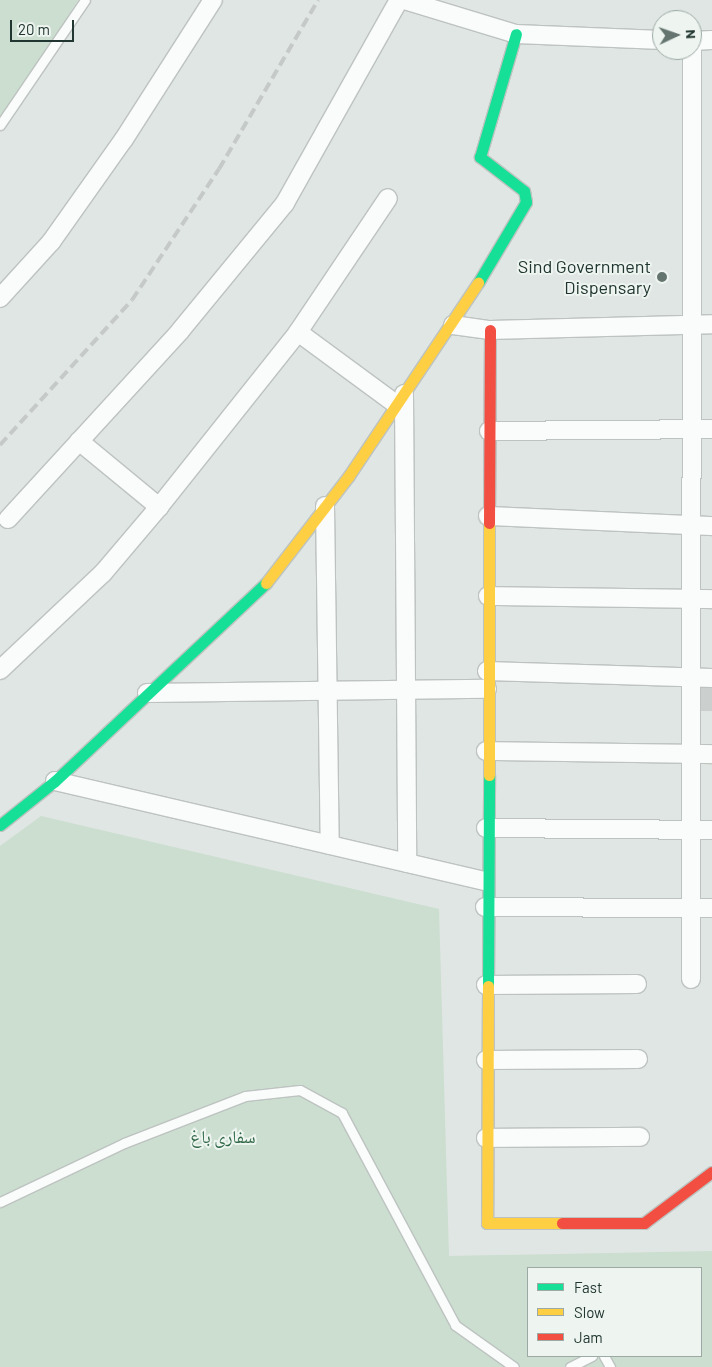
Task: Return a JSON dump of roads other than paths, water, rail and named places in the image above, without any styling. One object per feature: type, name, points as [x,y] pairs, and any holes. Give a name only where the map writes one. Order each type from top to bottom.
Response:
[{"type":"street","points":[[0,298],[51,242],[129,131],[213,0]]},
{"type":"street","points":[[8,519],[180,332],[286,202],[400,0]]},
{"type":"street","points":[[404,0],[516,34],[652,40]]},
{"type":"street","points":[[0,825],[55,780],[273,576],[401,400],[452,324],[526,202],[524,191],[480,157],[516,34]]},
{"type":"street","points":[[691,979],[690,908],[693,830],[693,678],[690,528],[692,429],[690,324],[692,60]]},
{"type":"street","points":[[0,670],[103,573],[159,507],[298,332],[388,198]]},
{"type":"street","points":[[452,324],[490,330],[712,324]]},
{"type":"street","points":[[490,330],[485,881],[485,1214],[487,1223],[499,1225],[644,1223],[712,1172]]},
{"type":"street","points":[[298,332],[401,400]]},
{"type":"street","points":[[401,400],[408,690],[407,863]]},
{"type":"street","points":[[489,431],[712,429]]},
{"type":"street","points":[[79,441],[159,507]]},
{"type":"street","points":[[325,506],[326,690],[330,845]]},
{"type":"street","points":[[488,516],[690,528],[712,526]]},
{"type":"street","points":[[488,596],[712,599]]},
{"type":"street","points":[[147,693],[408,690],[487,680],[712,678]]},
{"type":"street","points":[[486,751],[712,754]]},
{"type":"street","points":[[55,780],[485,881]]},
{"type":"street","points":[[486,828],[712,830]]},
{"type":"street","points":[[485,908],[712,908]]},
{"type":"street","points":[[486,985],[636,984]]},
{"type":"street","points":[[486,1060],[638,1059]]},
{"type":"street","points":[[486,1138],[640,1137]]},
{"type":"lane","points":[[0,125],[85,0]]},
{"type":"lane","points":[[0,1202],[124,1144],[245,1096],[300,1090],[342,1113],[455,1325],[514,1367]]},
{"type":"lane","points":[[570,1367],[590,1357]]},
{"type":"railway","points":[[0,445],[132,300],[219,169],[318,0]]},
{"type":"place","name":"Sind Government Dispensary","points":[[662,277]]},
{"type":"park label","name":"سفاری باغ","points":[[223,1136]]}]
